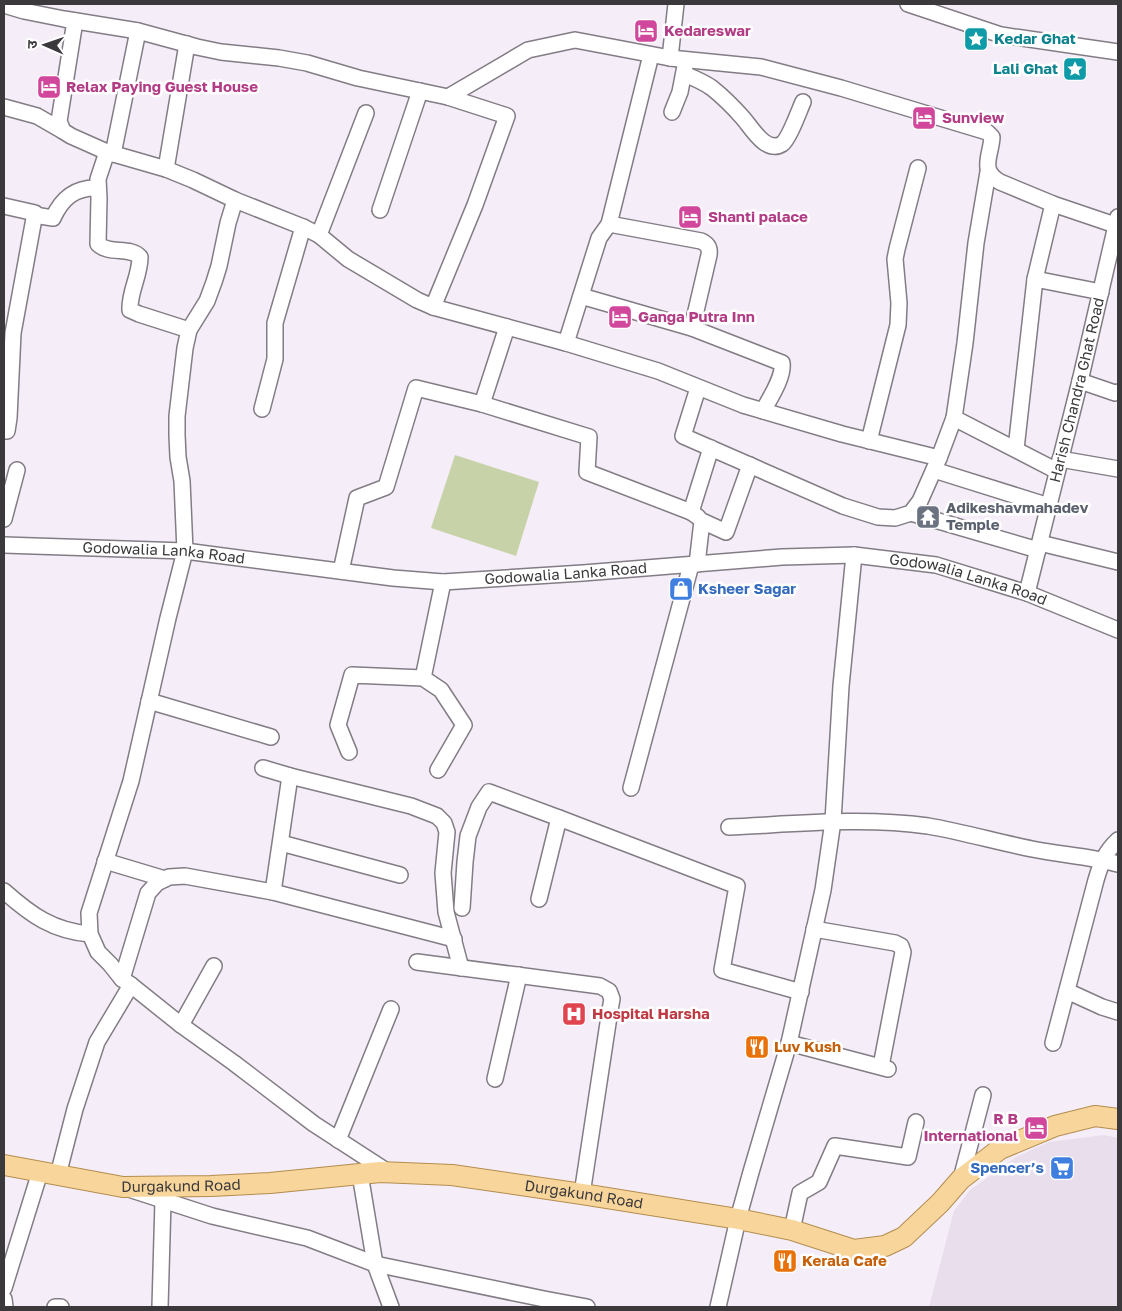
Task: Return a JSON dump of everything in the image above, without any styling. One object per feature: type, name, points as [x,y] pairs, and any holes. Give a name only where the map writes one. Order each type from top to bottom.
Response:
[{"type":"main road","name":"Durgakund Road","points":[[4,1165],[123,1187],[270,1183],[388,1172],[452,1175],[738,1219],[792,1230],[854,1250],[885,1246],[904,1237],[961,1180],[1000,1149],[1055,1126],[1095,1116],[1118,1119]]},
{"type":"street","points":[[670,58],[676,4]]},
{"type":"street","points":[[908,4],[1001,35],[1118,52]]},
{"type":"street","points":[[4,5],[43,9],[75,21],[138,31],[222,52],[307,63],[358,78],[448,98],[507,116],[475,205],[433,307]]},
{"type":"street","points":[[63,131],[59,121],[75,21]]},
{"type":"street","points":[[138,31],[110,153],[98,179],[98,244],[102,248],[136,253],[140,257],[140,265],[130,301],[130,310],[189,330]]},
{"type":"street","points":[[448,98],[528,50],[575,40],[670,58],[685,66],[711,87],[743,118],[758,138],[770,145],[777,146],[782,144],[787,138],[803,102]]},
{"type":"street","points":[[166,169],[187,44]]},
{"type":"street","points":[[566,343],[599,238],[609,224],[651,55]]},
{"type":"street","points":[[672,112],[680,92],[685,66]]},
{"type":"street","points":[[685,66],[761,67],[841,88],[987,132],[992,137],[976,243],[966,343],[954,418],[920,501],[910,513],[895,518],[878,517],[843,506],[683,436],[698,388]]},
{"type":"street","points":[[380,210],[420,91]]},
{"type":"street","points":[[4,107],[37,116],[71,136],[110,153],[166,169],[235,200],[303,227],[319,235],[348,259],[417,300],[433,307],[566,343],[658,371],[743,405],[869,441],[1049,506]]},
{"type":"street","points":[[319,235],[366,113]]},
{"type":"street","points":[[869,441],[898,325],[897,249],[918,168]]},
{"type":"street","points":[[988,172],[1000,182],[1053,204],[1118,222]]},
{"type":"street","points":[[4,206],[26,210],[35,213],[34,215],[53,218],[65,198],[87,187],[98,188]]},
{"type":"street","points":[[235,200],[214,282],[207,301],[189,330],[185,348],[177,416],[185,551],[131,781],[89,913],[90,934],[98,952],[126,982],[314,1124],[388,1172]]},
{"type":"street","points":[[1016,449],[1035,279],[1053,204]]},
{"type":"street","points":[[4,431],[7,431],[9,418],[13,333],[34,215]]},
{"type":"street","name":"Harish Chandra Ghat Road","points":[[1027,593],[1118,222]]},
{"type":"street","points":[[609,224],[701,241],[710,249],[692,328]]},
{"type":"street","points":[[262,410],[275,359],[275,323],[303,227]]},
{"type":"street","points":[[1035,279],[1101,292]]},
{"type":"street","points":[[581,296],[692,328],[782,363],[783,369],[763,411]]},
{"type":"street","points":[[482,404],[507,327]]},
{"type":"street","points":[[1080,381],[1118,392]]},
{"type":"street","points":[[341,571],[357,498],[386,487],[416,388],[482,404],[589,437],[587,472],[696,516],[726,532],[750,465]]},
{"type":"street","points":[[954,418],[1016,449],[1059,465],[1118,469]]},
{"type":"street","points":[[631,788],[694,564],[696,516],[711,448]]},
{"type":"street","points":[[4,519],[17,470]]},
{"type":"street","points":[[910,513],[1039,547],[1118,562]]},
{"type":"street","name":"Godowalia Lanka Road","points":[[4,545],[185,551],[393,578],[442,582],[782,557],[854,555],[936,565],[1027,593],[1118,630]]},
{"type":"street","points":[[718,1307],[753,1163],[789,1043],[823,890],[833,822],[841,686],[854,555]]},
{"type":"street","points":[[423,678],[442,582]]},
{"type":"street","points":[[349,752],[338,725],[352,675],[423,678],[441,690],[464,724],[438,770]]},
{"type":"street","points":[[149,701],[271,737]]},
{"type":"street","points":[[263,768],[411,806],[437,816],[444,823],[447,832],[443,873],[446,912],[461,968]]},
{"type":"street","points":[[273,892],[290,776]]},
{"type":"street","points":[[462,908],[468,836],[479,807],[489,792],[737,886],[722,970],[801,992]]},
{"type":"street","points":[[539,900],[559,818]]},
{"type":"street","points":[[729,827],[833,822],[885,822],[926,826],[1033,849],[1118,864]]},
{"type":"street","points":[[1053,1043],[1102,860],[1111,846],[1118,840]]},
{"type":"street","points":[[280,843],[400,875]]},
{"type":"street","points":[[105,861],[165,879]]},
{"type":"street","points":[[4,1288],[75,1109],[97,1042],[126,982],[148,893],[157,883],[169,877],[185,876],[273,892],[454,939]]},
{"type":"street","points":[[4,892],[25,910],[59,928],[74,933],[90,934]]},
{"type":"street","points":[[789,1043],[884,1068],[903,952],[901,946],[814,929]]},
{"type":"street","points":[[417,962],[600,986],[609,991],[612,1000],[582,1194]]},
{"type":"street","points":[[181,1025],[214,966]]},
{"type":"street","points":[[495,1079],[519,976]]},
{"type":"street","points":[[1067,991],[1118,1012]]},
{"type":"street","points":[[338,1140],[391,1009]]},
{"type":"street","points":[[961,1180],[983,1095]]},
{"type":"street","points":[[792,1230],[800,1193],[819,1182],[835,1146],[908,1157],[916,1122]]},
{"type":"street","points":[[360,1174],[375,1264],[392,1307]]},
{"type":"street","points":[[123,1187],[212,1216],[307,1238],[375,1264],[587,1307]]},
{"type":"street","points":[[160,1307],[163,1201]]},
{"type":"street","points":[[4,1299],[4,1307]]},
{"type":"street","points":[[55,1307],[60,1307]]},
{"type":"shaded area","points":[[1104,1135],[1118,1138],[1118,1307],[929,1307],[954,1211],[970,1190],[1016,1157],[1049,1142]]},
{"type":"green space","points":[[455,455],[539,482],[516,556],[431,528]]},
{"type":"place","name":"Kedareswar","points":[[646,31]]},
{"type":"place","name":"Kedar Ghat","points":[[976,39]]},
{"type":"place","name":"Lali Ghat","points":[[1075,69]]},
{"type":"place","name":"Relax Paying Guest House","points":[[49,87]]},
{"type":"place","name":"Sunview","points":[[924,118]]},
{"type":"place","name":"Shanti palace","points":[[690,217]]},
{"type":"place","name":"Ganga Putra Inn","points":[[620,317]]},
{"type":"place","name":"Adikeshavmahadev Temple","points":[[928,517]]},
{"type":"place","name":"Ksheer Sagar","points":[[681,589]]},
{"type":"place","name":"Hospital Harsha","points":[[574,1014]]},
{"type":"place","name":"Luv Kush","points":[[757,1047]]},
{"type":"place","name":"R B International","points":[[1036,1128]]},
{"type":"place","name":"Spencer’s","points":[[1062,1168]]},
{"type":"place","name":"Kerala Cafe","points":[[785,1261]]}]
